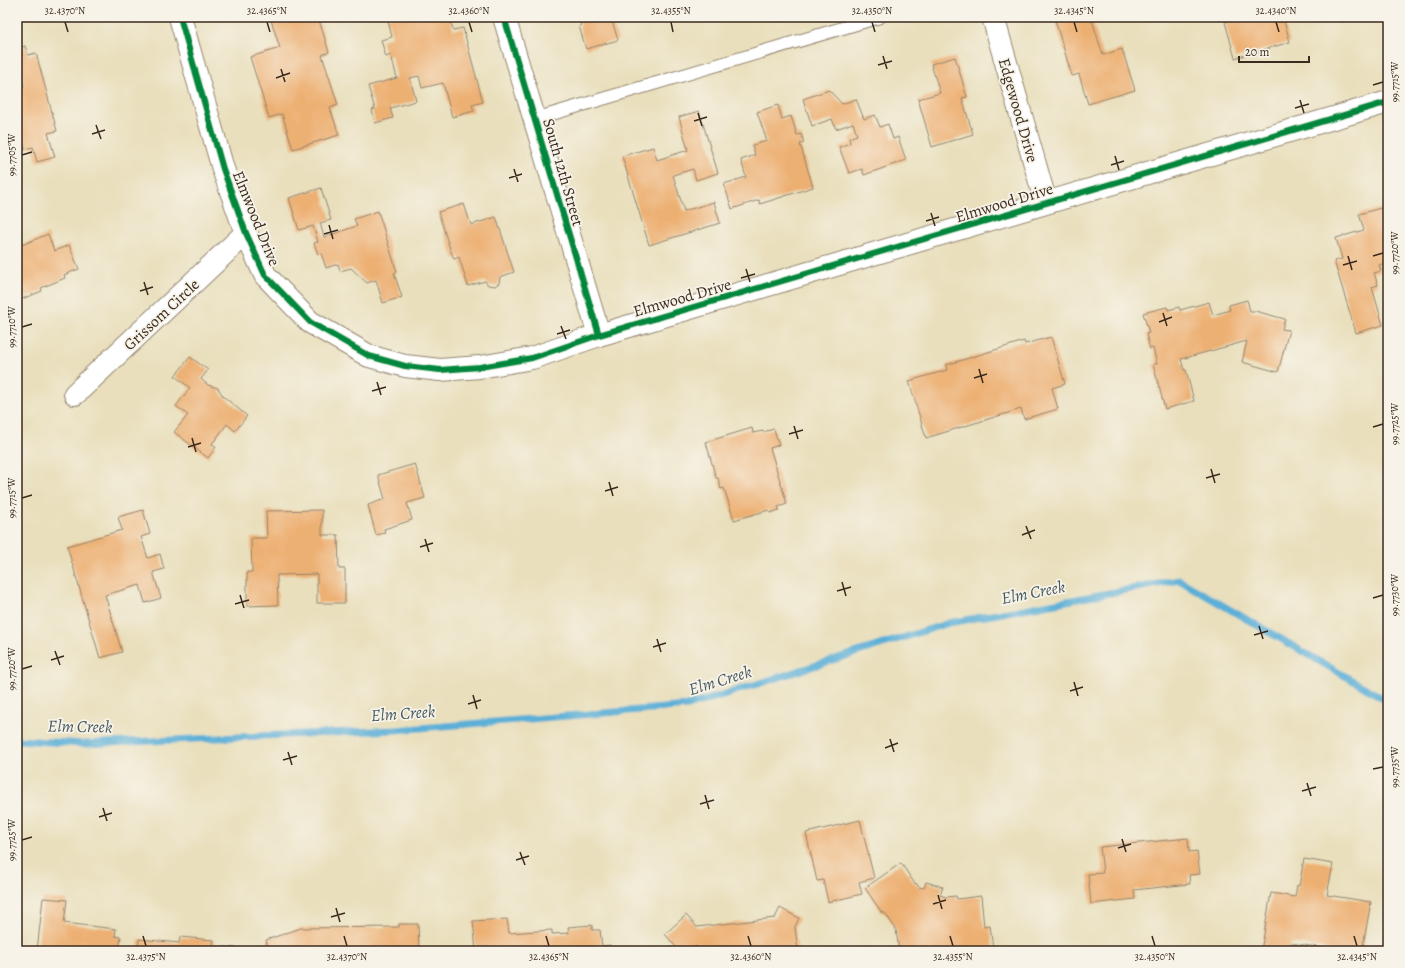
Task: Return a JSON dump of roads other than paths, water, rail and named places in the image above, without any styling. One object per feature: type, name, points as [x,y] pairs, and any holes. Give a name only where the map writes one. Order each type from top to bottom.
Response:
[{"type":"street","name":"Elmwood Drive","points":[[180,17],[223,169],[246,234],[265,275],[310,322],[369,356],[405,366],[440,370],[480,367],[532,358],[599,335],[1388,102]]},
{"type":"street","name":"South 12th Street","points":[[504,17],[599,335]]},
{"type":"street","name":"Edgewood Drive","points":[[993,17],[1046,203]]},
{"type":"street","name":"Grissom Circle","points":[[75,394],[246,234]]},
{"type":"lane","points":[[534,118],[880,17]]},
{"type":"waterway","name":"Elm Creek","points":[[17,740],[85,744],[395,730],[688,706],[949,623],[1179,580],[1388,701]]}]
